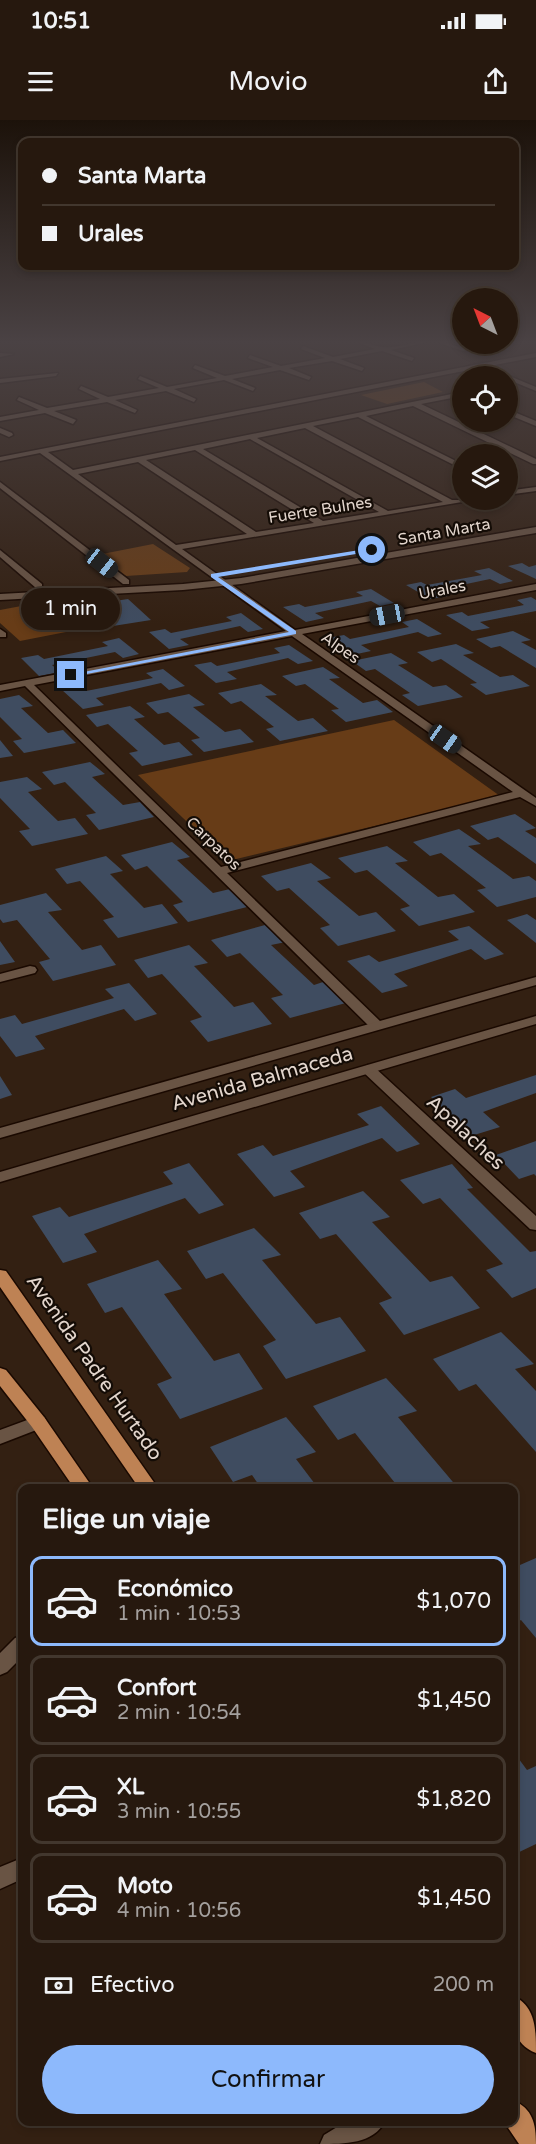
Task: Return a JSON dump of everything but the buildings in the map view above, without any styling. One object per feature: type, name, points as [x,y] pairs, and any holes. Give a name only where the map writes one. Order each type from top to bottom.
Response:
[{"type":"main road","name":"Avenida Padre Hurtado","points":[[0,1275],[146,1484]]},
{"type":"main road","points":[[0,1374],[38,1422],[81,1484]]},
{"type":"main road","points":[[518,2015],[536,2041]]},
{"type":"main road","points":[[518,2120],[534,2144]]},
{"type":"street","points":[[0,459],[122,435]]},
{"type":"street","points":[[72,473],[259,435]]},
{"type":"street","points":[[325,435],[451,503]]},
{"type":"street","points":[[400,435],[452,462]]},
{"type":"street","points":[[480,435],[536,462]]},
{"type":"street","points":[[251,437],[386,513]]},
{"type":"street","points":[[196,448],[322,524]]},
{"type":"street","name":"Alpes","points":[[42,451],[213,576],[536,803]]},
{"type":"street","points":[[139,459],[254,535]]},
{"type":"street","points":[[0,484],[126,582]]},
{"type":"street","points":[[518,491],[536,489]]},
{"type":"street","name":"Fuerte Bulnes","points":[[176,548],[451,503]]},
{"type":"street","name":"Santa Marta","points":[[0,588],[213,576],[536,521]]},
{"type":"street","name":"Santa Marta","points":[[0,597],[224,583],[536,531]]},
{"type":"street","points":[[0,553],[39,586]]},
{"type":"street","name":"Urales","points":[[0,688],[533,589]]},
{"type":"street","name":"Carpatos","points":[[27,683],[377,1026]]},
{"type":"street","points":[[219,871],[522,793]]},
{"type":"street","points":[[0,978],[30,970]]},
{"type":"street","name":"Avenida Balmaceda","points":[[0,1133],[536,981]]},
{"type":"street","name":"Avenida Balmaceda","points":[[0,1177],[536,1020]]},
{"type":"street","name":"Apalaches","points":[[368,1069],[536,1225]]},
{"type":"street","points":[[0,1437],[38,1422]]},
{"type":"street","points":[[0,1666],[18,1648]]},
{"type":"street","points":[[0,1878],[18,1870]]},
{"type":"street","points":[[333,2144],[364,2126]]},
{"type":"shaded area","points":[[153,544],[190,568],[187,572],[126,576],[97,555]]},
{"type":"shaded area","points":[[32,604],[66,632],[20,641],[0,623],[0,610]]},
{"type":"shaded area","points":[[394,720],[500,796],[228,861],[138,775]]},
{"type":"route","points":[[71,675],[294,633],[213,576],[372,550]]}]
